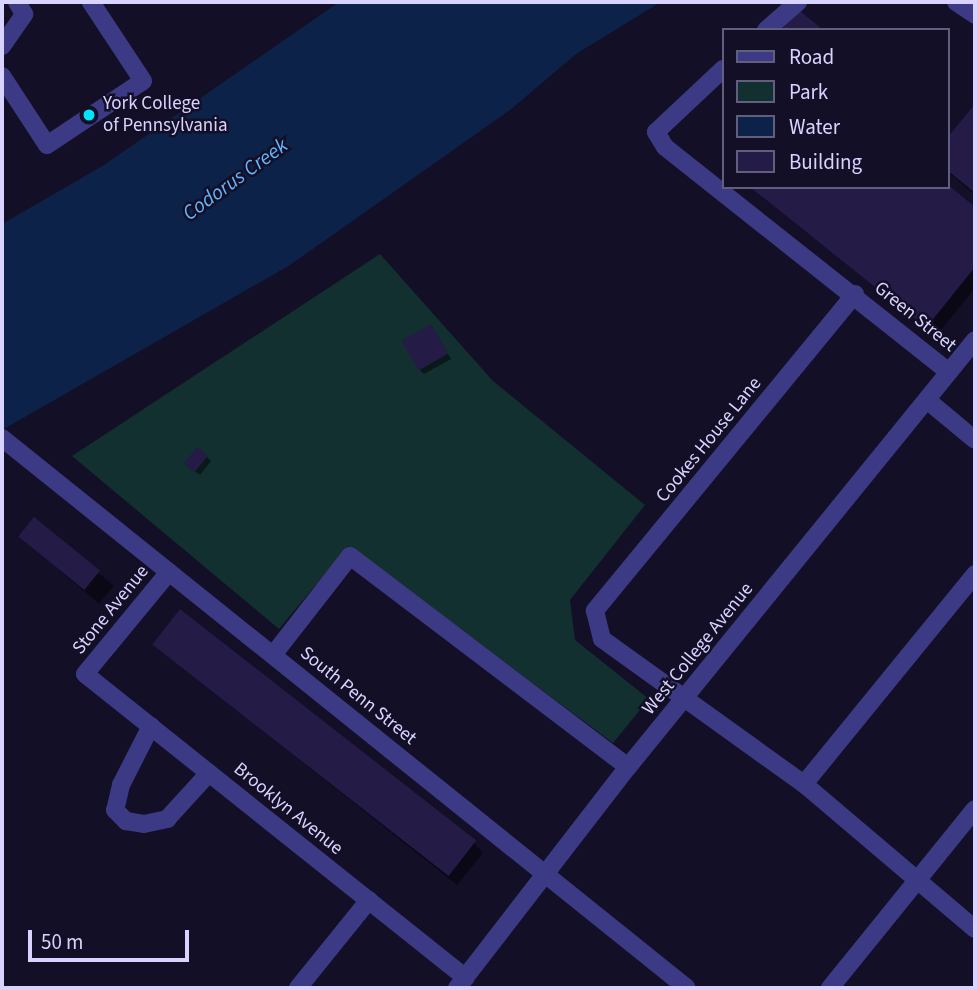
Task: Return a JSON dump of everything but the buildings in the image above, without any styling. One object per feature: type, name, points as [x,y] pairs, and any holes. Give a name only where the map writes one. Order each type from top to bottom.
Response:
[{"type":"street","points":[[2,46],[24,14],[17,2]]},
{"type":"street","points":[[2,76],[47,145],[143,81],[91,2]]},
{"type":"street","points":[[768,28],[797,2]]},
{"type":"street","points":[[956,2],[975,15]]},
{"type":"street","name":"Green Street","points":[[722,70],[656,132],[665,147],[949,372]]},
{"type":"street","name":"Cookes House Lane","points":[[685,698],[602,639],[595,611],[855,295]]},
{"type":"street","name":"West College Avenue","points":[[461,985],[628,767],[975,340]]},
{"type":"street","points":[[926,400],[975,440]]},
{"type":"street","name":"South Penn Street","points":[[2,438],[687,988]]},
{"type":"street","points":[[274,655],[350,556],[628,767]]},
{"type":"street","name":"Stone Avenue","points":[[85,674],[169,572]]},
{"type":"street","points":[[804,784],[975,574]]},
{"type":"street","name":"Brooklyn Avenue","points":[[85,674],[369,900],[461,985]]},
{"type":"street","points":[[685,698],[804,784],[919,877],[975,929]]},
{"type":"street","points":[[150,726],[121,785],[116,810],[126,821],[144,824],[167,819],[209,773]]},
{"type":"street","points":[[830,988],[975,809]]},
{"type":"street","points":[[298,988],[369,900]]},
{"type":"green space","points":[[380,254],[493,381],[645,505],[570,600],[575,640],[649,699],[613,743],[348,546],[279,629],[72,456]]},
{"type":"water","name":"Codorus Creek","points":[[339,2],[661,2],[576,54],[510,110],[290,265],[2,430],[2,224],[104,165]]},
{"type":"place","name":"York College of Pennsylvania","points":[[89,115]]}]
